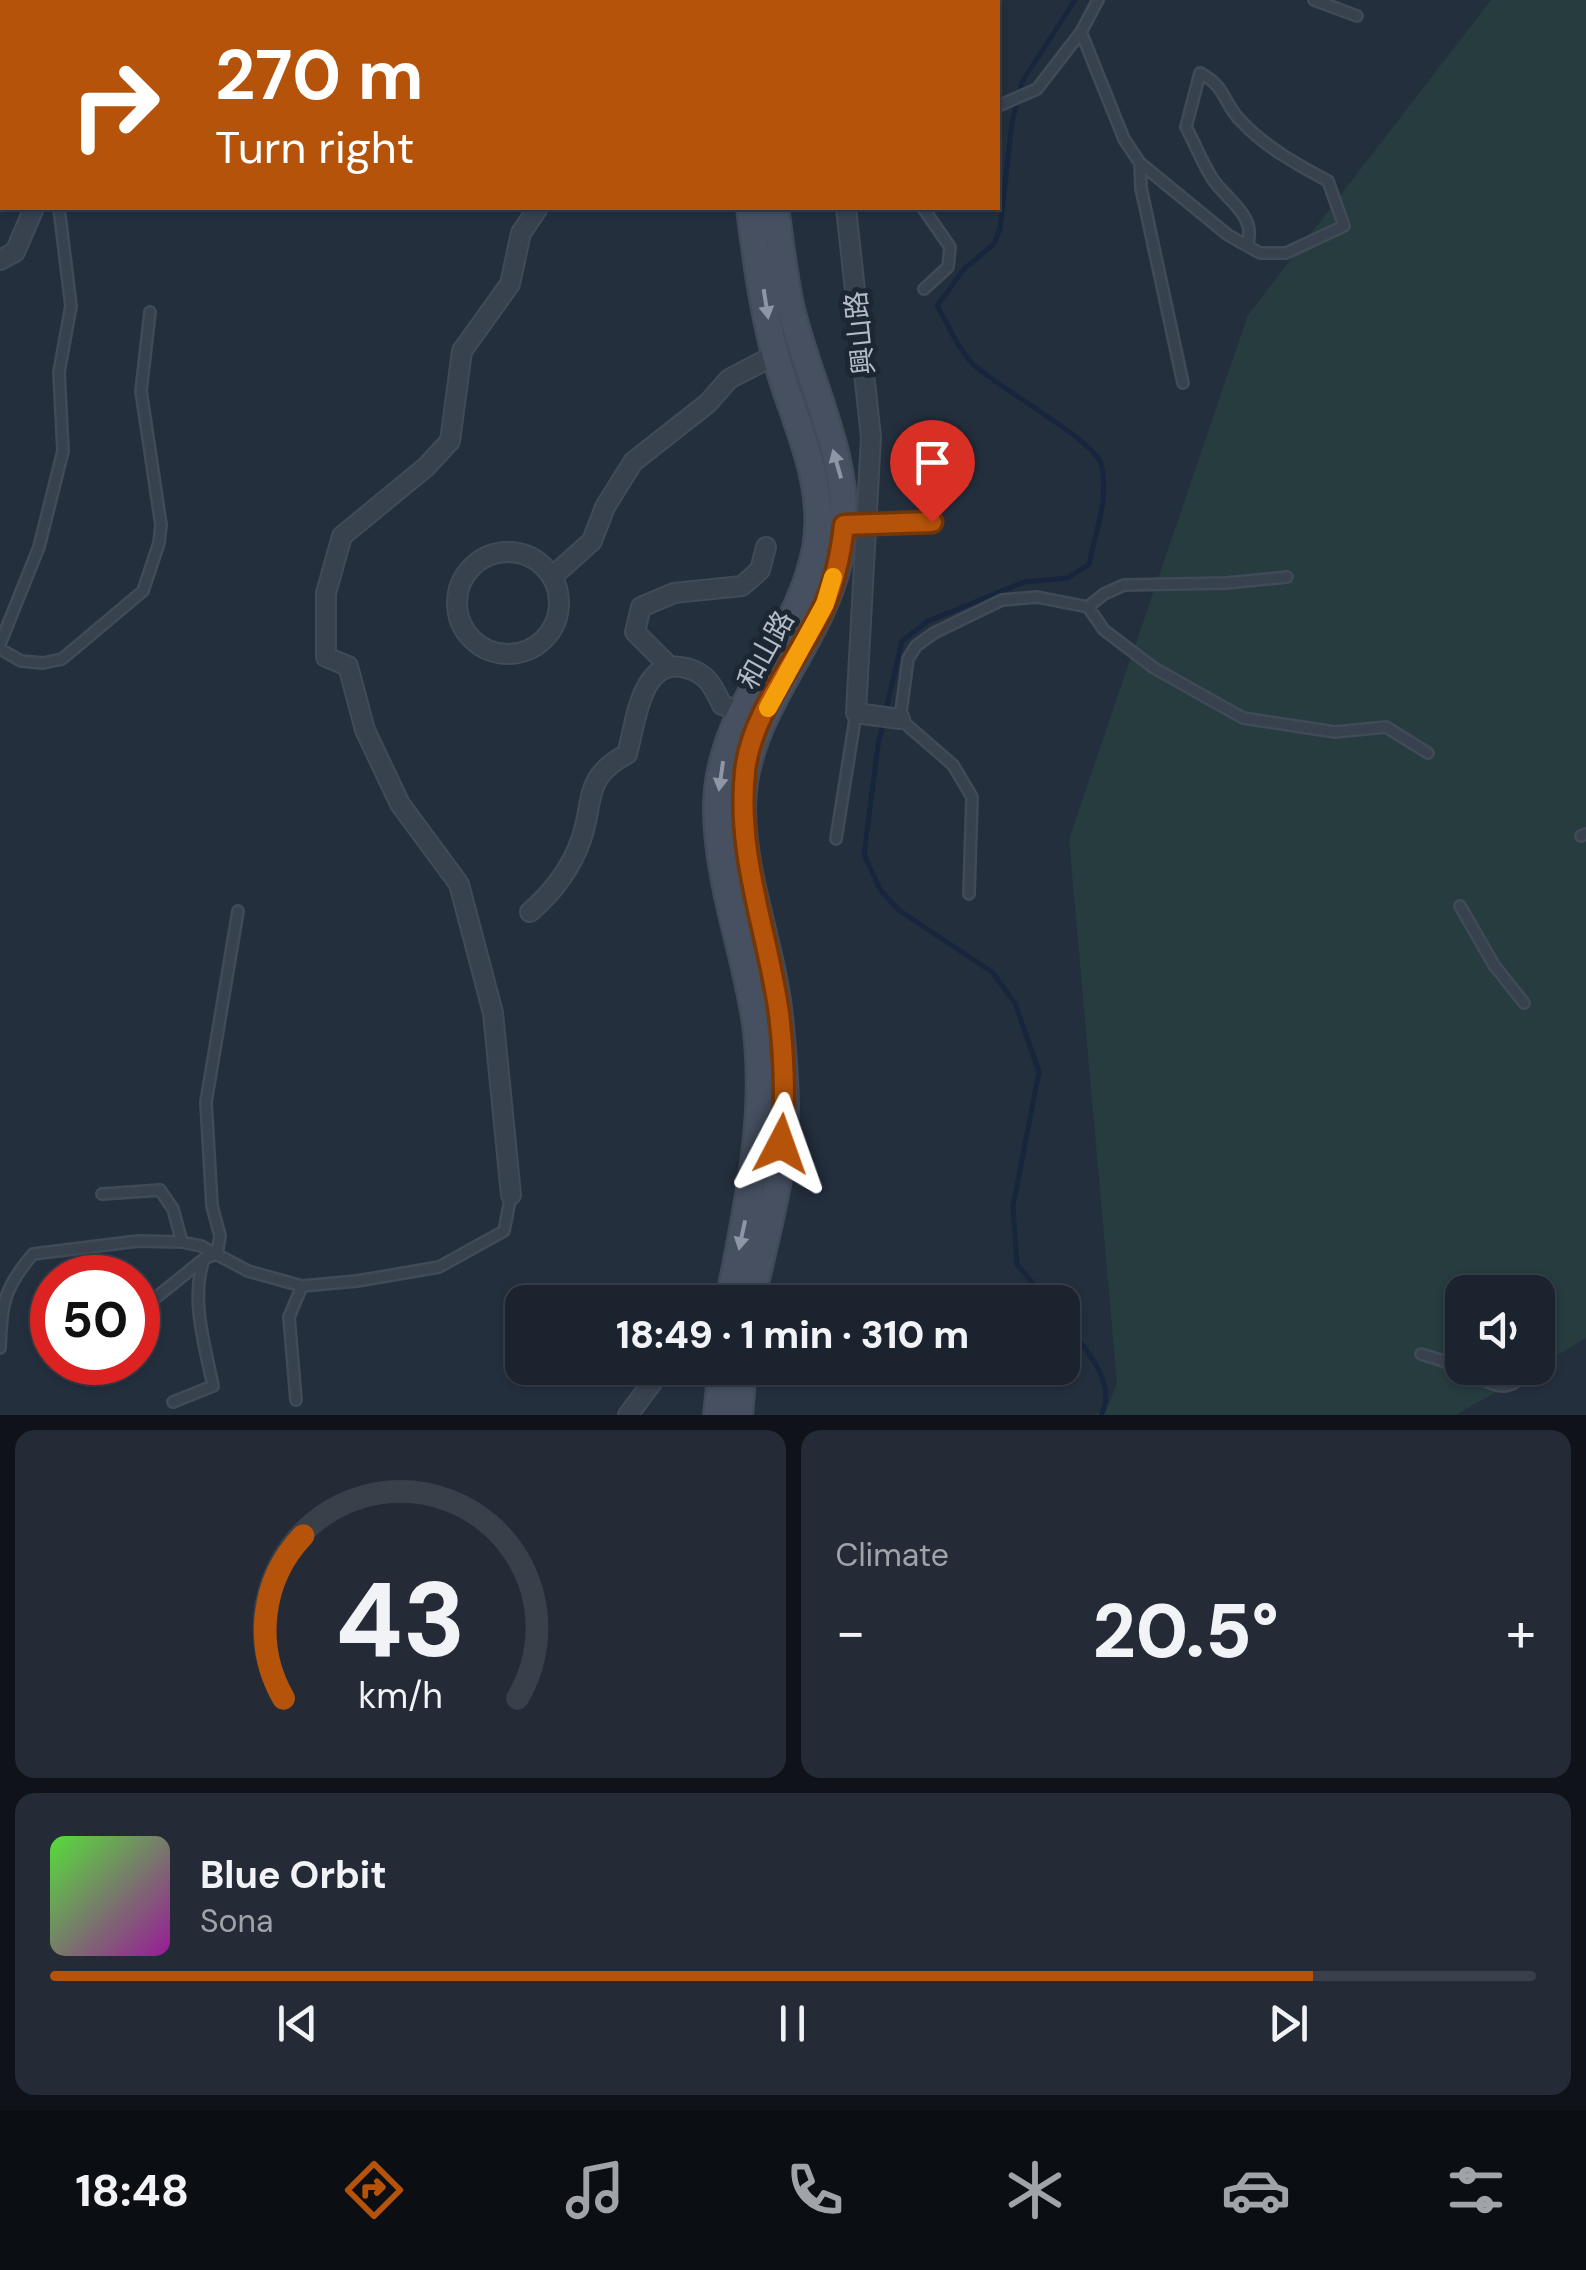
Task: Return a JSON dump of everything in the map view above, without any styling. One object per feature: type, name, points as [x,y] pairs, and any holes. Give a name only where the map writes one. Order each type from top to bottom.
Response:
[{"type":"main road","name":"和山路","points":[[732,1285],[754,1177],[760,1109],[755,1020],[722,858],[717,808],[721,765],[740,711],[800,600],[816,548],[816,481],[775,355],[750,210]]},
{"type":"main road","name":"和山路","points":[[755,1285],[777,1177],[785,1110],[778,1013],[745,850],[742,808],[746,766],[762,720],[825,604],[841,552],[855,524],[790,304],[775,210]]},
{"type":"main road","points":[[717,1415],[720,1385]]},
{"type":"main road","points":[[739,1415],[742,1385]]},
{"type":"street","points":[[0,260],[15,252],[33,210]]},
{"type":"street","points":[[511,1195],[493,1013],[459,884],[400,804],[365,730],[348,666],[326,657],[326,593],[342,536],[426,467],[450,441],[462,351],[510,284],[521,233],[537,210]]},
{"type":"street","name":"興山路","points":[[850,210],[872,437],[855,524],[856,713]]},
{"type":"street","points":[[552,577],[592,540],[605,507],[633,462],[708,403],[728,379],[775,355]]},
{"type":"street","points":[[855,524],[932,522]]},
{"type":"street","points":[[669,666],[635,632],[641,607],[674,593],[742,586],[760,570],[766,547]]},
{"type":"street","points":[[501,552],[521,553],[539,562],[552,577],[558,596],[557,616],[548,634],[534,648],[514,654],[494,653],[476,644],[463,629],[457,610],[458,590],[467,572],[482,558],[501,552]]},
{"type":"street","points":[[530,912],[551,894],[580,841],[593,782],[610,763],[627,754],[643,694],[654,674],[669,666],[687,668],[709,678],[722,705],[740,711]]},
{"type":"street","points":[[856,713],[900,719]]},
{"type":"street","points":[[628,1415],[650,1385]]},
{"type":"lane","points":[[1000,105],[1037,89],[1081,32],[1098,0]]},
{"type":"lane","points":[[1314,0],[1357,16]]},
{"type":"lane","points":[[1081,32],[1124,139],[1140,162],[1228,235],[1260,253],[1286,254],[1344,226],[1328,182],[1289,160],[1239,120],[1217,82],[1200,73],[1186,127],[1214,180],[1246,216],[1250,235],[1247,245]]},
{"type":"lane","points":[[1140,162],[1142,188],[1183,383]]},
{"type":"lane","points":[[59,210],[71,306],[60,372],[64,451],[39,547],[0,647],[20,661],[43,663],[62,659],[142,591],[159,544],[161,525],[142,392],[150,312]]},
{"type":"lane","points":[[924,210],[950,247],[948,267],[924,289]]},
{"type":"lane","points":[[1088,607],[1104,594],[1124,586],[1287,577]]},
{"type":"lane","points":[[970,894],[972,797],[953,764],[900,719],[908,659],[916,646],[1002,600],[1037,597],[1088,607],[1104,630],[1154,668],[1244,718],[1335,732],[1386,727],[1428,753]]},
{"type":"lane","points":[[836,839],[856,713]]},
{"type":"lane","points":[[1460,906],[1494,965],[1524,1003]]},
{"type":"lane","points":[[217,1254],[220,1236],[212,1206],[206,1149],[206,1102],[238,912]]},
{"type":"lane","points":[[102,1194],[160,1190],[174,1209],[182,1242]]},
{"type":"lane","points":[[0,1348],[2,1304],[17,1273],[33,1254],[138,1242],[182,1242],[217,1254],[248,1271],[302,1286],[357,1281],[439,1267],[504,1231],[511,1195]]},
{"type":"lane","points":[[160,1294],[204,1258],[217,1254]]},
{"type":"lane","points":[[173,1402],[213,1386],[200,1323],[198,1275],[204,1258]]},
{"type":"lane","points":[[296,1400],[289,1316],[302,1286]]},
{"type":"lane","points":[[1421,1354],[1445,1362]]},
{"type":"green space","points":[[1491,0],[1586,0],[1586,1338],[1555,1357],[1555,1275],[1445,1275],[1445,1385],[1508,1385],[1456,1415],[1095,1415],[1109,1404],[1117,1383],[1069,839],[1248,315]]},
{"type":"waterway","points":[[1034,1285],[1017,1264],[1013,1206],[1039,1072],[1015,1003],[992,972],[900,911],[881,891],[864,855],[878,745],[902,641],[928,621],[1024,582],[1068,578],[1089,564],[1103,502],[1101,464],[1081,441],[974,365],[937,306],[964,269],[994,244],[1000,229],[1012,122],[1022,82],[1075,0]]},
{"type":"waterway","points":[[1080,1342],[1102,1377],[1105,1403],[1101,1415]]},
{"type":"slow traffic","points":[[768,708],[825,604],[833,577]]},
{"type":"route","points":[[781,1144],[785,1110],[778,1013],[745,850],[742,808],[746,766],[762,720],[825,604],[841,552],[844,525],[932,522]]}]
